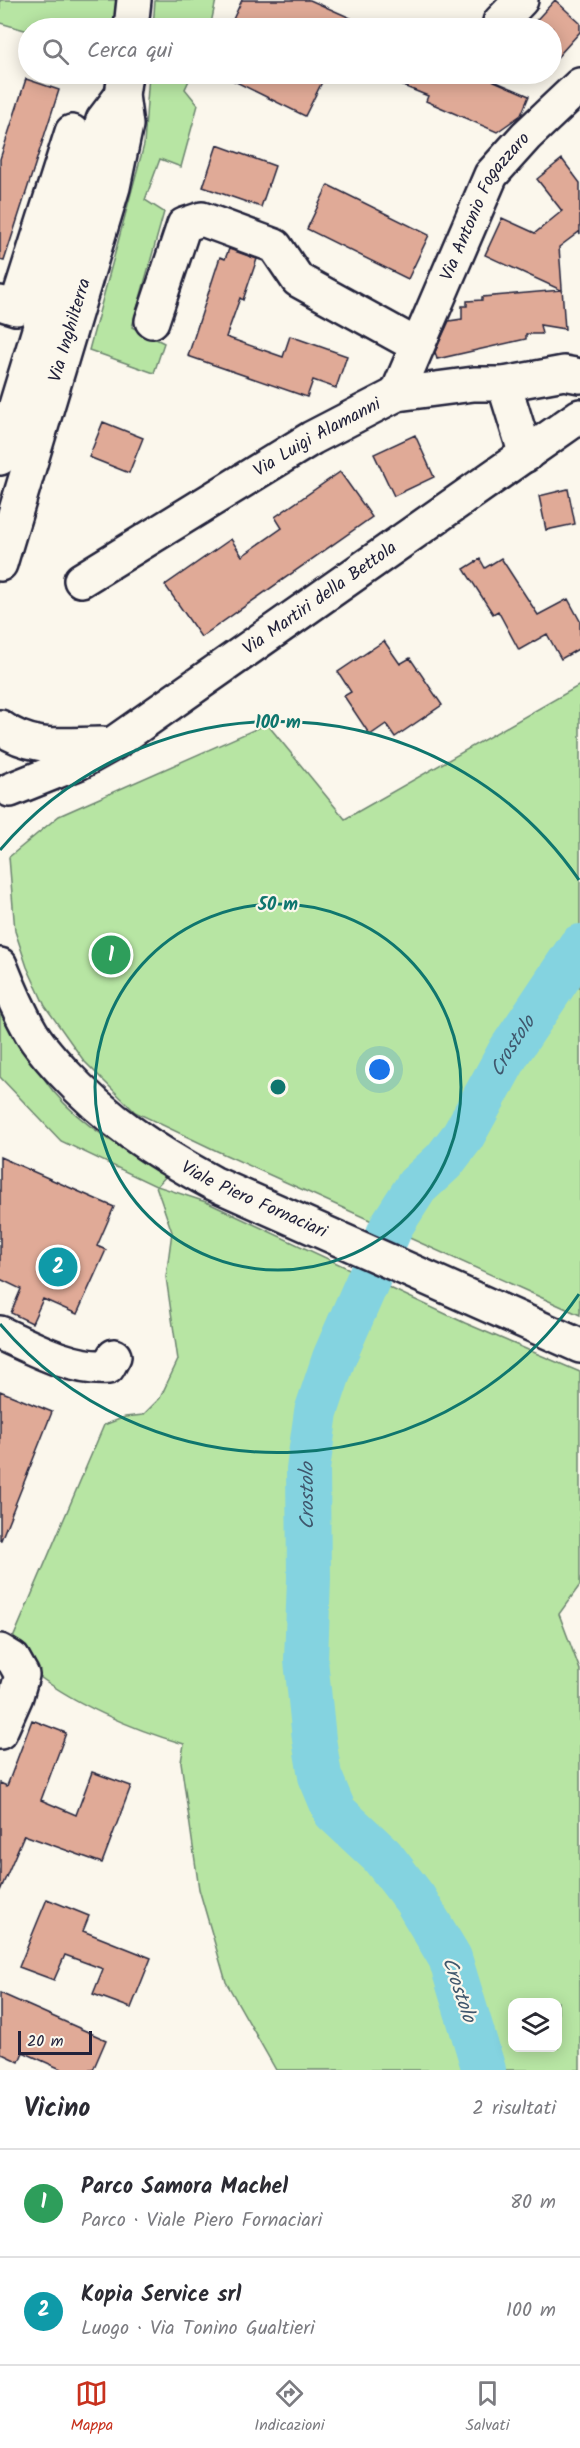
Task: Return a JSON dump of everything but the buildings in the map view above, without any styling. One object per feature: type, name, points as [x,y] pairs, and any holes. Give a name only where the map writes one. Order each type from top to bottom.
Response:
[{"type":"main road","points":[[132,18],[134,0]]},
{"type":"main road","name":"Via Inghilterra","points":[[0,458],[103,120],[123,84]]},
{"type":"main road","name":"Via Inghilterra","points":[[0,564],[113,187],[126,125],[123,84]]},
{"type":"main road","name":"Via Antonio Fogazzaro","points":[[397,394],[416,345],[491,175],[526,136],[580,85]]},
{"type":"main road","points":[[8,306],[72,132]]},
{"type":"main road","points":[[152,321],[184,225],[202,219],[275,246],[298,280],[416,345]]},
{"type":"main road","name":"Via Luigi Alamanni","points":[[81,580],[312,438],[397,394],[474,384],[504,384],[564,374],[580,376]]},
{"type":"main road","points":[[504,384],[526,455]]},
{"type":"main road","name":"Via Martiri della Bettola","points":[[5,799],[114,743],[580,416]]},
{"type":"main road","name":"Via Martiri della Bettola","points":[[1,728],[43,746],[114,743]]},
{"type":"main road","name":"Via Martiri della Bettola","points":[[1,728],[9,746],[12,764],[5,799]]},
{"type":"main road","name":"Viale Piero Fornaciari","points":[[0,965],[32,1034],[53,1062],[78,1089],[116,1123],[159,1154],[213,1183],[580,1346]]},
{"type":"main road","points":[[0,1333],[42,1352],[93,1368],[108,1367],[114,1356]]},
{"type":"main road","points":[[0,1651],[13,1659],[22,1675],[16,1696],[0,1732]]},
{"type":"green space","points":[[0,0],[116,0],[115,18],[18,18],[18,28],[0,23]]},
{"type":"green space","points":[[155,0],[216,0],[212,18],[154,18]]},
{"type":"green space","points":[[148,84],[187,84],[185,89],[198,105],[181,167],[160,159],[145,200],[164,212],[132,327],[164,343],[154,373],[89,350],[144,145]]},
{"type":"green space","points":[[580,685],[580,1315],[135,1112],[84,1061],[45,1006],[27,967],[15,931],[9,857],[59,816],[267,724],[345,819]]},
{"type":"green space","points":[[0,1004],[31,1059],[53,1091],[92,1127],[122,1148],[168,1174],[157,1186],[206,1202],[465,1323],[580,1372],[580,1585],[559,1614],[580,1670],[580,2070],[276,2070],[226,1982],[199,1889],[181,1762],[184,1744],[124,1723],[63,1693],[27,1666],[11,1643],[104,1425],[125,1417],[143,1415],[160,1398],[178,1360],[166,1277],[172,1232],[156,1186],[61,1141],[0,1077]]},
{"type":"waterway","name":"Crostolo","points":[[484,2070],[450,1958],[415,1899],[382,1856],[335,1812],[320,1776],[306,1660],[309,1578],[308,1469],[316,1412],[334,1358],[392,1225],[417,1186],[444,1161],[463,1136],[509,1052],[580,946]]},
{"type":"place","name":"Parco Samora Machel","points":[[111,955]]},
{"type":"place","name":"Kopia Service srl","points":[[58,1267]]}]
